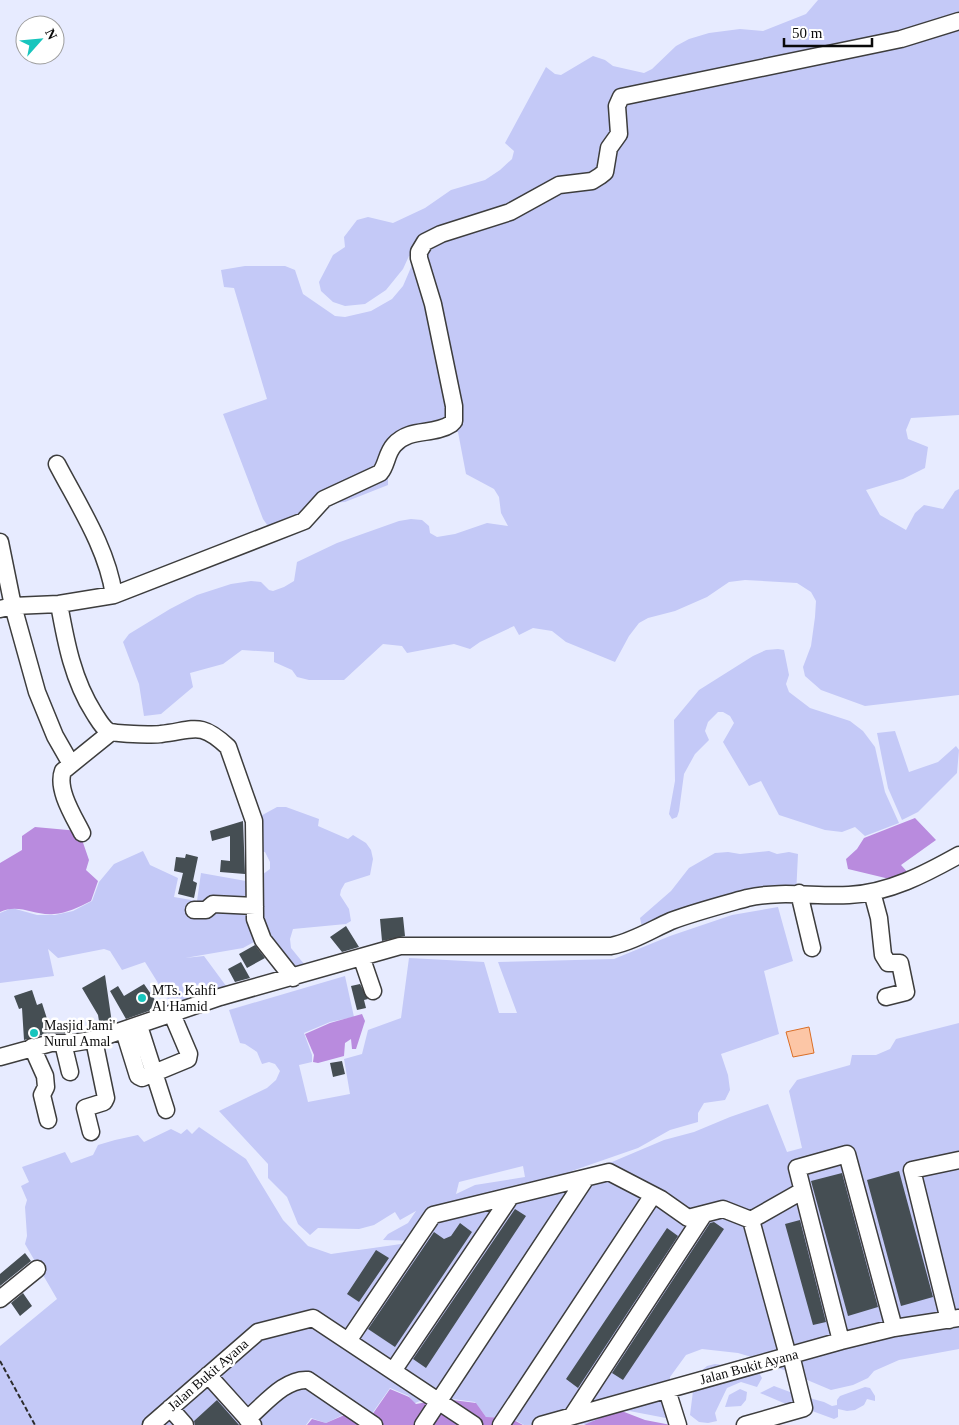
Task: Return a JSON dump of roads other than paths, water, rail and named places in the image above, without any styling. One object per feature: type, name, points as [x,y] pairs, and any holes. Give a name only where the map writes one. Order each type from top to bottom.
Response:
[{"type":"street","points":[[6,608],[59,604],[114,595],[304,521],[324,499],[380,473],[392,447],[404,437],[451,424],[454,420],[454,406],[431,296],[419,258],[422,246],[431,237],[510,212],[559,185],[592,180],[600,176],[605,172],[609,148],[619,134],[617,106],[621,97],[901,39],[959,21]]},
{"type":"street","points":[[57,464],[107,563],[114,595]]},
{"type":"street","points":[[0,542],[6,608],[54,736],[71,764]]},
{"type":"street","points":[[59,604],[67,649],[83,695],[101,725],[110,733]]},
{"type":"street","points":[[82,833],[61,783],[63,771],[110,733],[160,734],[198,728],[223,743],[254,821],[257,930],[293,978]]},
{"type":"street","points":[[0,1057],[32,1047],[94,1040],[220,997],[362,959],[400,946],[611,946],[628,942],[679,918],[768,894],[799,893],[843,896],[872,892],[916,877],[959,855]]},
{"type":"street","points":[[872,892],[879,918],[883,955],[888,963],[900,963],[906,991],[901,995],[886,997]]},
{"type":"street","points":[[799,893],[812,948]]},
{"type":"street","points":[[194,910],[206,910],[212,904],[255,906]]},
{"type":"street","points":[[362,959],[372,991]]},
{"type":"street","points":[[154,1073],[181,1063],[189,1056],[172,1014]]},
{"type":"street","points":[[132,1028],[154,1073],[166,1110]]},
{"type":"street","points":[[91,1132],[85,1108],[104,1102],[106,1098],[94,1040]]},
{"type":"street","points":[[63,1043],[70,1072]]},
{"type":"street","points":[[32,1047],[45,1076],[46,1087],[42,1095],[48,1120]]},
{"type":"street","points":[[841,1341],[797,1168],[847,1154],[894,1328]]},
{"type":"street","points":[[954,1319],[912,1170],[959,1160]]},
{"type":"street","points":[[348,1341],[433,1215],[609,1172],[653,1195],[688,1218],[723,1209],[751,1220]]},
{"type":"street","points":[[423,1425],[586,1178]]},
{"type":"street","points":[[751,1220],[802,1191]]},
{"type":"street","points":[[501,1425],[653,1195]]},
{"type":"street","points":[[393,1371],[511,1196]]},
{"type":"street","points":[[572,1416],[704,1214]]},
{"type":"street","points":[[745,1425],[804,1408],[751,1220]]},
{"type":"street","points":[[0,1299],[36,1269]]},
{"type":"street","name":"Jalan Bukit Ayana","points":[[151,1425],[258,1332],[313,1318],[474,1425]]},
{"type":"street","name":"Jalan Bukit Ayana","points":[[541,1425],[841,1341],[894,1328],[954,1319]]},
{"type":"street","points":[[208,1375],[250,1422],[286,1385],[299,1379],[308,1380],[374,1425]]},
{"type":"street","points":[[667,1390],[678,1425]]},
{"type":"street","points":[[170,1408],[185,1425]]},
{"type":"place","name":"MTs. Kahfi Al Hamid","points":[[142,998]]},
{"type":"place","name":"Masjid Jami' Nurul Amal","points":[[34,1033]]}]
